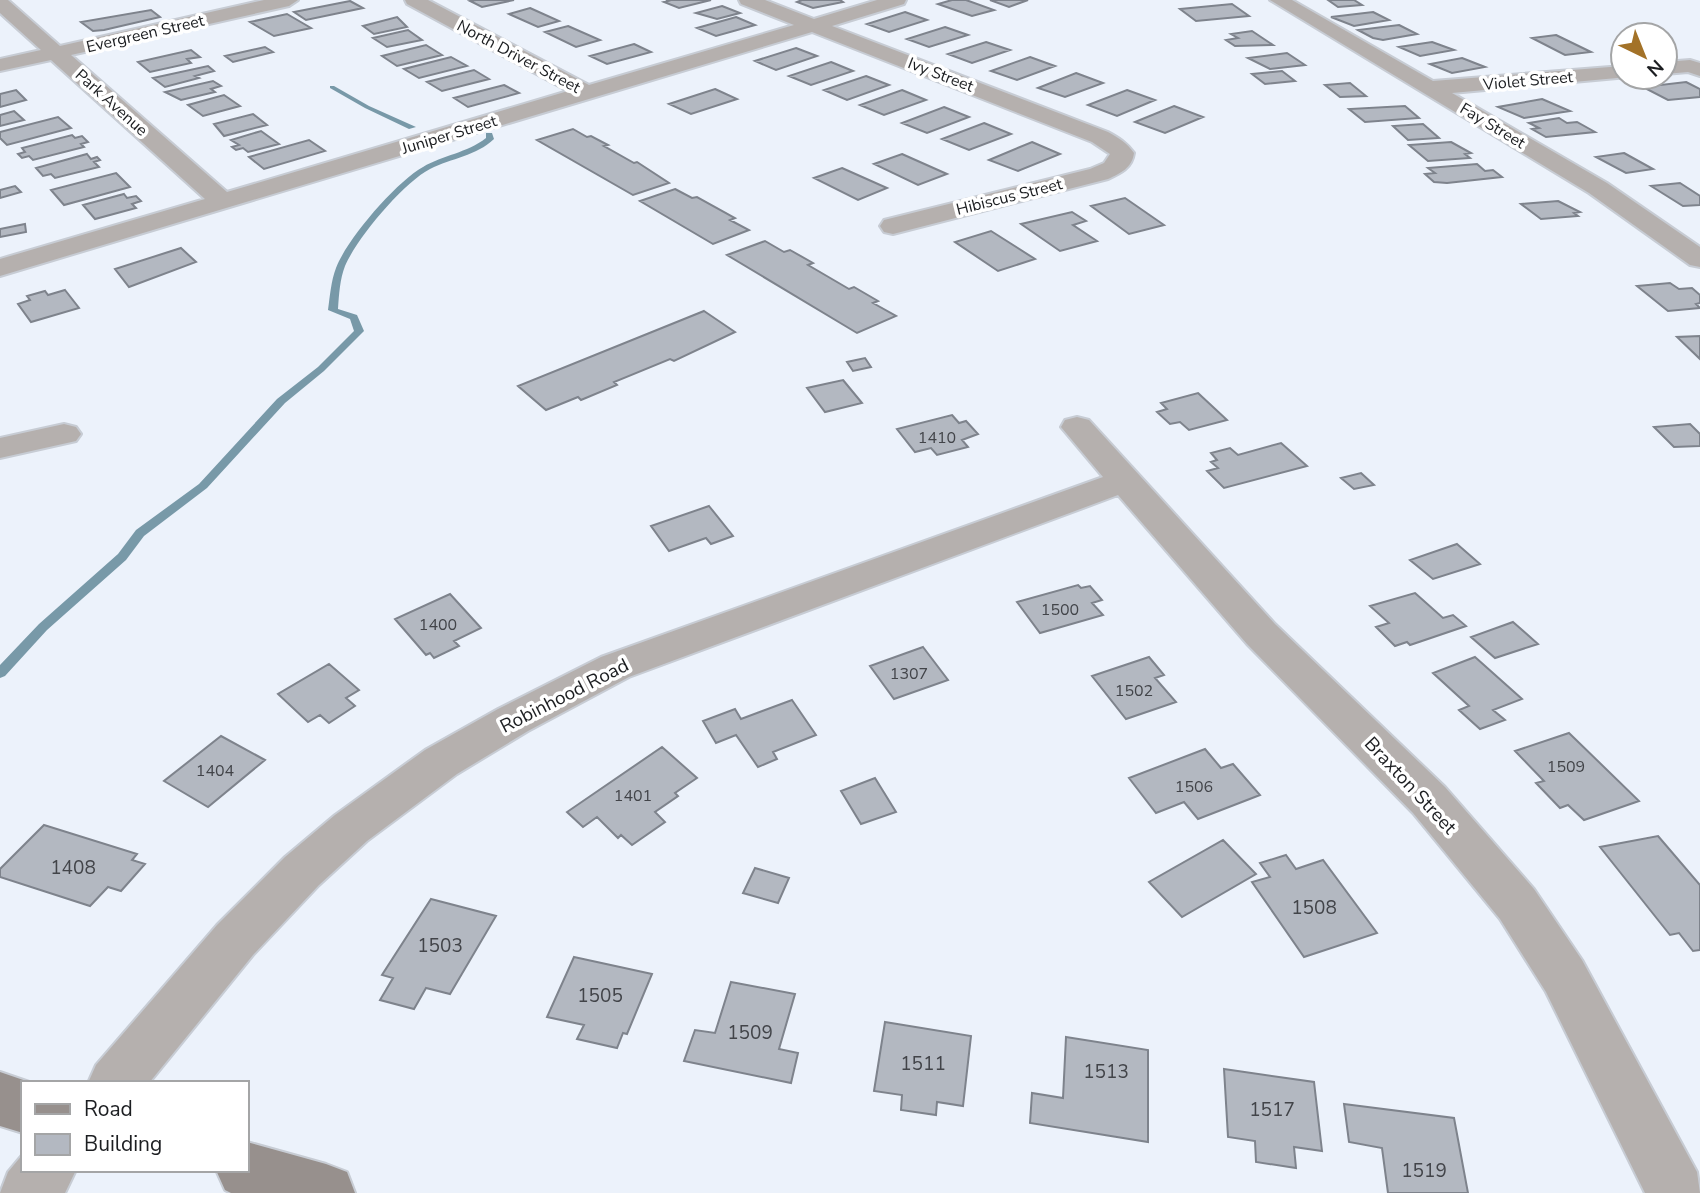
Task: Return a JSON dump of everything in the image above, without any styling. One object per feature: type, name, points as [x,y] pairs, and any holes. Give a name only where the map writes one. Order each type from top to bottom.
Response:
[{"type":"main road","points":[[0,1099],[21,1105]]},
{"type":"main road","points":[[248,1171],[326,1193]]},
{"type":"street","name":"Evergreen Street","points":[[0,65],[289,0]]},
{"type":"street","name":"North Driver Street","points":[[414,0],[587,93]]},
{"type":"street","name":"Ivy Street","points":[[748,0],[1100,137],[1122,153],[1121,161]]},
{"type":"street","name":"Juniper Street","points":[[0,268],[897,0]]},
{"type":"street","name":"Fay Street","points":[[1279,0],[1598,188],[1700,259]]},
{"type":"street","name":"Park Avenue","points":[[0,2],[223,202]]},
{"type":"street","name":"Violet Street","points":[[1432,88],[1609,73]]},
{"type":"street","name":"Hibiscus Street","points":[[893,226],[1099,174],[1121,161]]},
{"type":"street","name":"Braxton Street","points":[[1077,427],[1261,634],[1429,800],[1517,904],[1564,976],[1676,1193]]},
{"type":"street","points":[[0,448],[64,434]]},
{"type":"street","name":"Robinhood Road","points":[[118,1081],[234,940],[302,871],[361,821],[441,762],[513,720],[626,663],[1124,481]]},
{"type":"street","points":[[29,1193],[45,1172]]},
{"type":"building","points":[[514,0],[482,7],[470,1]]},
{"type":"building","points":[[666,0],[711,0],[679,8],[664,2],[668,1]]},
{"type":"building","points":[[966,0],[994,10],[972,16],[938,4]]},
{"type":"building","points":[[990,0],[1028,0],[1009,7]]},
{"type":"building","points":[[1328,0],[1354,0],[1362,5],[1338,7]]},
{"type":"building","points":[[350,1],[363,8],[306,20],[294,12]]},
{"type":"building","points":[[797,2],[843,2],[813,8]]},
{"type":"building","points":[[1232,4],[1249,16],[1196,21],[1180,9]]},
{"type":"building","points":[[722,6],[740,13],[717,19],[696,13]]},
{"type":"building","points":[[530,8],[559,21],[538,27],[509,14]]},
{"type":"building","points":[[151,10],[160,17],[104,30],[93,31],[81,22]]},
{"type":"building","points":[[905,12],[927,20],[889,32],[867,24]]},
{"type":"building","points":[[1373,12],[1389,20],[1354,26],[1331,17]]},
{"type":"building","points":[[287,14],[311,28],[274,36],[250,22]]},
{"type":"building","points":[[397,17],[407,27],[374,34],[363,26]]},
{"type":"building","points":[[736,17],[755,25],[716,36],[697,28]]},
{"type":"building","points":[[1399,25],[1417,34],[1383,40],[1358,30]]},
{"type":"building","points":[[568,26],[600,40],[576,47],[545,32]]},
{"type":"building","points":[[945,27],[968,35],[929,47],[907,39]]},
{"type":"building","points":[[408,30],[422,40],[387,47],[373,38]]},
{"type":"building","points":[[1252,31],[1273,45],[1235,46],[1226,40],[1238,38],[1231,34]]},
{"type":"building","points":[[1556,35],[1591,52],[1565,55],[1532,38]]},
{"type":"building","points":[[986,42],[1010,50],[972,63],[948,54]]},
{"type":"building","points":[[1432,42],[1454,50],[1420,56],[1399,47]]},
{"type":"building","points":[[634,44],[651,52],[607,64],[590,56]]},
{"type":"building","points":[[426,45],[442,55],[397,66],[382,56]]},
{"type":"building","points":[[265,47],[273,52],[233,62],[225,56]]},
{"type":"building","points":[[796,48],[817,56],[776,70],[755,61]]},
{"type":"building","points":[[191,50],[200,57],[187,59],[191,63],[150,72],[138,62]]},
{"type":"building","points":[[1287,53],[1305,65],[1270,69],[1248,58]]},
{"type":"building","points":[[451,57],[467,66],[419,78],[404,69]]},
{"type":"building","points":[[1030,57],[1055,66],[1017,80],[991,71]]},
{"type":"building","points":[[1462,58],[1485,67],[1452,73],[1430,64]]},
{"type":"building","points":[[831,62],[853,71],[811,85],[789,76]]},
{"type":"building","points":[[208,66],[214,71],[165,87],[153,78]]},
{"type":"building","points":[[474,70],[489,79],[442,91],[427,82]]},
{"type":"building","points":[[1282,71],[1295,81],[1265,84],[1252,74]]},
{"type":"building","points":[[1076,73],[1103,83],[1065,97],[1038,88]]},
{"type":"building","points":[[866,76],[889,85],[847,100],[824,90]]},
{"type":"building","points":[[213,81],[221,86],[211,89],[215,92],[181,100],[165,92]]},
{"type":"building","points":[[1686,82],[1700,89],[1700,97],[1668,100],[1651,91],[1679,91],[1679,83]]},
{"type":"building","points":[[1350,83],[1366,96],[1340,97],[1325,85]]},
{"type":"building","points":[[504,85],[519,93],[468,107],[454,98]]},
{"type":"building","points":[[715,89],[737,99],[691,114],[669,104]]},
{"type":"building","points":[[16,90],[26,100],[0,107],[0,94]]},
{"type":"building","points":[[902,90],[926,100],[884,115],[860,105]]},
{"type":"building","points":[[1127,90],[1155,100],[1117,116],[1088,105]]},
{"type":"building","points":[[224,95],[240,106],[203,116],[188,105]]},
{"type":"building","points":[[1542,99],[1570,111],[1524,118],[1498,107]]},
{"type":"building","points":[[1174,106],[1203,117],[1165,133],[1135,122]]},
{"type":"building","points":[[1405,106],[1419,118],[1365,122],[1349,109]]},
{"type":"building","points":[[944,107],[969,117],[927,133],[902,123]]},
{"type":"building","points":[[14,111],[24,120],[0,126],[0,115]]},
{"type":"building","points":[[253,114],[267,125],[224,136],[214,124]]},
{"type":"building","points":[[58,117],[71,128],[7,145],[0,138],[0,132]]},
{"type":"building","points":[[1559,118],[1567,123],[1577,122],[1595,132],[1546,137],[1532,129],[1539,128],[1529,123]]},
{"type":"building","points":[[984,123],[1011,134],[969,150],[942,139]]},
{"type":"building","points":[[1423,124],[1439,138],[1408,140],[1393,126]]},
{"type":"building","points":[[573,129],[608,145],[604,146],[634,163],[637,162],[669,183],[633,195],[537,140]]},
{"type":"building","points":[[261,131],[279,144],[248,152],[243,148],[236,150],[232,147],[239,145],[231,140]]},
{"type":"building","points":[[72,135],[75,138],[82,136],[88,142],[81,144],[84,147],[33,160],[29,156],[22,158],[18,154],[25,152],[22,148]]},
{"type":"building","points":[[309,140],[325,151],[264,169],[249,157]]},
{"type":"building","points":[[1032,142],[1060,154],[1018,171],[989,160]]},
{"type":"building","points":[[1451,142],[1471,153],[1465,154],[1470,158],[1428,161],[1409,145]]},
{"type":"building","points":[[1624,153],[1653,169],[1626,173],[1596,157]]},
{"type":"building","points":[[87,154],[91,159],[97,157],[100,160],[94,162],[99,167],[55,178],[51,174],[43,176],[36,168]]},
{"type":"building","points":[[902,154],[947,174],[918,185],[874,164]]},
{"type":"building","points":[[1477,164],[1485,171],[1493,170],[1502,177],[1447,183],[1434,182],[1425,174],[1435,173],[1428,168]]},
{"type":"building","points":[[842,168],[887,188],[858,200],[814,178]]},
{"type":"building","points":[[116,173],[130,187],[64,205],[51,190]]},
{"type":"building","points":[[1680,183],[1700,196],[1700,205],[1683,206],[1651,186]]},
{"type":"building","points":[[15,186],[21,192],[0,198],[0,190]]},
{"type":"building","points":[[675,189],[692,198],[697,197],[735,218],[730,220],[749,230],[713,244],[640,201]]},
{"type":"building","points":[[124,194],[127,198],[136,196],[141,201],[132,204],[136,208],[95,219],[83,205]]},
{"type":"building","points":[[1125,198],[1164,225],[1129,234],[1091,206]]},
{"type":"building","points":[[1558,201],[1580,212],[1574,213],[1578,216],[1541,219],[1521,204]]},
{"type":"building","points":[[1072,212],[1086,221],[1073,225],[1097,241],[1060,251],[1021,224]]},
{"type":"building","points":[[25,224],[26,232],[0,237],[0,229]]},
{"type":"building","points":[[991,231],[1035,259],[998,271],[955,242]]},
{"type":"building","points":[[765,241],[784,252],[790,250],[813,263],[808,265],[849,289],[854,287],[878,301],[873,303],[896,316],[857,333],[727,255]]},
{"type":"building","points":[[181,248],[196,262],[129,287],[115,269]]},
{"type":"building","points":[[1670,283],[1679,289],[1692,288],[1700,295],[1700,303],[1696,304],[1700,308],[1668,311],[1637,286]]},
{"type":"building","points":[[65,290],[79,308],[31,322],[18,304],[30,300],[27,296],[45,291],[48,295]]},
{"type":"building","points":[[704,311],[735,332],[674,361],[670,359],[614,382],[617,385],[581,400],[578,397],[546,410],[518,386]]},
{"type":"building","points":[[1700,336],[1700,359],[1677,337]]},
{"type":"building","points":[[865,358],[871,367],[853,371],[847,362]]},
{"type":"building","points":[[843,380],[862,403],[825,412],[807,388]]},
{"type":"building","points":[[1198,393],[1227,420],[1189,430],[1180,422],[1170,424],[1157,412],[1167,409],[1161,403]]},
{"type":"building","points":[[952,415],[959,423],[966,421],[978,434],[962,440],[968,447],[937,455],[931,448],[915,452],[897,429]]},
{"type":"building","points":[[1690,424],[1700,434],[1700,446],[1674,447],[1654,427]]},
{"type":"building","points":[[1281,443],[1307,466],[1224,488],[1207,471],[1218,468],[1211,462],[1217,460],[1211,453],[1230,448],[1238,455]]},
{"type":"building","points":[[1361,473],[1374,485],[1354,489],[1341,478]]},
{"type":"building","points":[[709,506],[733,536],[711,544],[706,538],[669,551],[651,526]]},
{"type":"building","points":[[1457,544],[1480,564],[1433,579],[1410,560]]},
{"type":"building","points":[[1078,585],[1081,588],[1090,586],[1102,600],[1092,603],[1103,615],[1040,633],[1017,602]]},
{"type":"building","points":[[1415,593],[1443,618],[1453,615],[1466,626],[1410,645],[1407,642],[1395,646],[1376,627],[1389,623],[1370,606]]},
{"type":"building","points":[[450,594],[481,628],[454,641],[459,646],[434,658],[430,653],[426,655],[395,619]]},
{"type":"building","points":[[1513,622],[1538,644],[1495,658],[1471,637]]},
{"type":"building","points":[[923,647],[948,680],[894,699],[870,666]]},
{"type":"building","points":[[1149,657],[1164,675],[1155,678],[1176,702],[1126,719],[1092,676]]},
{"type":"building","points":[[1475,657],[1522,699],[1493,710],[1505,720],[1480,729],[1459,710],[1469,706],[1433,673]]},
{"type":"building","points":[[329,664],[359,690],[346,698],[355,706],[329,723],[320,715],[308,722],[278,694]]},
{"type":"building","points":[[792,700],[816,735],[773,752],[777,759],[758,767],[736,735],[716,743],[703,721],[735,709],[741,719]]},
{"type":"building","points":[[1569,733],[1639,801],[1584,820],[1568,805],[1560,808],[1536,783],[1544,781],[1515,751]]},
{"type":"building","points":[[221,736],[265,760],[208,807],[164,781]]},
{"type":"building","points":[[662,747],[697,778],[675,793],[678,796],[655,812],[665,822],[632,845],[621,835],[618,838],[597,817],[583,827],[567,812]]},
{"type":"building","points":[[1205,749],[1221,768],[1233,764],[1260,795],[1198,819],[1184,802],[1156,813],[1129,778]]},
{"type":"building","points":[[875,778],[896,812],[861,824],[841,791]]},
{"type":"building","points":[[44,825],[137,854],[132,860],[145,864],[121,891],[108,887],[90,906],[0,877],[0,869]]},
{"type":"building","points":[[1658,836],[1700,885],[1700,950],[1693,951],[1679,933],[1670,935],[1600,847]]},
{"type":"building","points":[[1223,840],[1256,874],[1182,917],[1149,882]]},
{"type":"building","points":[[1286,855],[1296,869],[1323,860],[1377,933],[1304,957],[1252,882],[1270,877],[1260,863]]},
{"type":"building","points":[[755,868],[789,878],[778,903],[743,893]]},
{"type":"building","points":[[431,899],[496,916],[450,994],[426,988],[414,1009],[380,1000],[393,978],[382,975]]},
{"type":"building","points":[[574,957],[652,974],[627,1034],[623,1033],[617,1048],[577,1039],[584,1025],[547,1017]]},
{"type":"building","points":[[731,982],[795,994],[779,1049],[798,1053],[791,1083],[684,1061],[695,1030],[715,1033]]},
{"type":"building","points":[[885,1022],[971,1036],[963,1106],[937,1102],[936,1115],[901,1110],[902,1095],[874,1091]]},
{"type":"building","points":[[1066,1037],[1148,1050],[1148,1142],[1030,1123],[1032,1093],[1063,1098]]},
{"type":"building","points":[[1224,1069],[1314,1082],[1322,1151],[1294,1147],[1296,1168],[1256,1162],[1255,1141],[1228,1137]]},
{"type":"building","points":[[1344,1104],[1454,1118],[1468,1193],[1388,1193],[1382,1148],[1349,1142]]},
{"type":"waterway","points":[[332,87],[367,107],[412,127]]},
{"type":"waterway","points":[[0,673],[43,627],[122,557],[140,533],[203,486],[281,401],[321,369],[359,331],[354,317],[333,310],[339,273],[350,251],[380,210],[404,185],[426,168],[483,145],[490,139],[489,135]]}]
